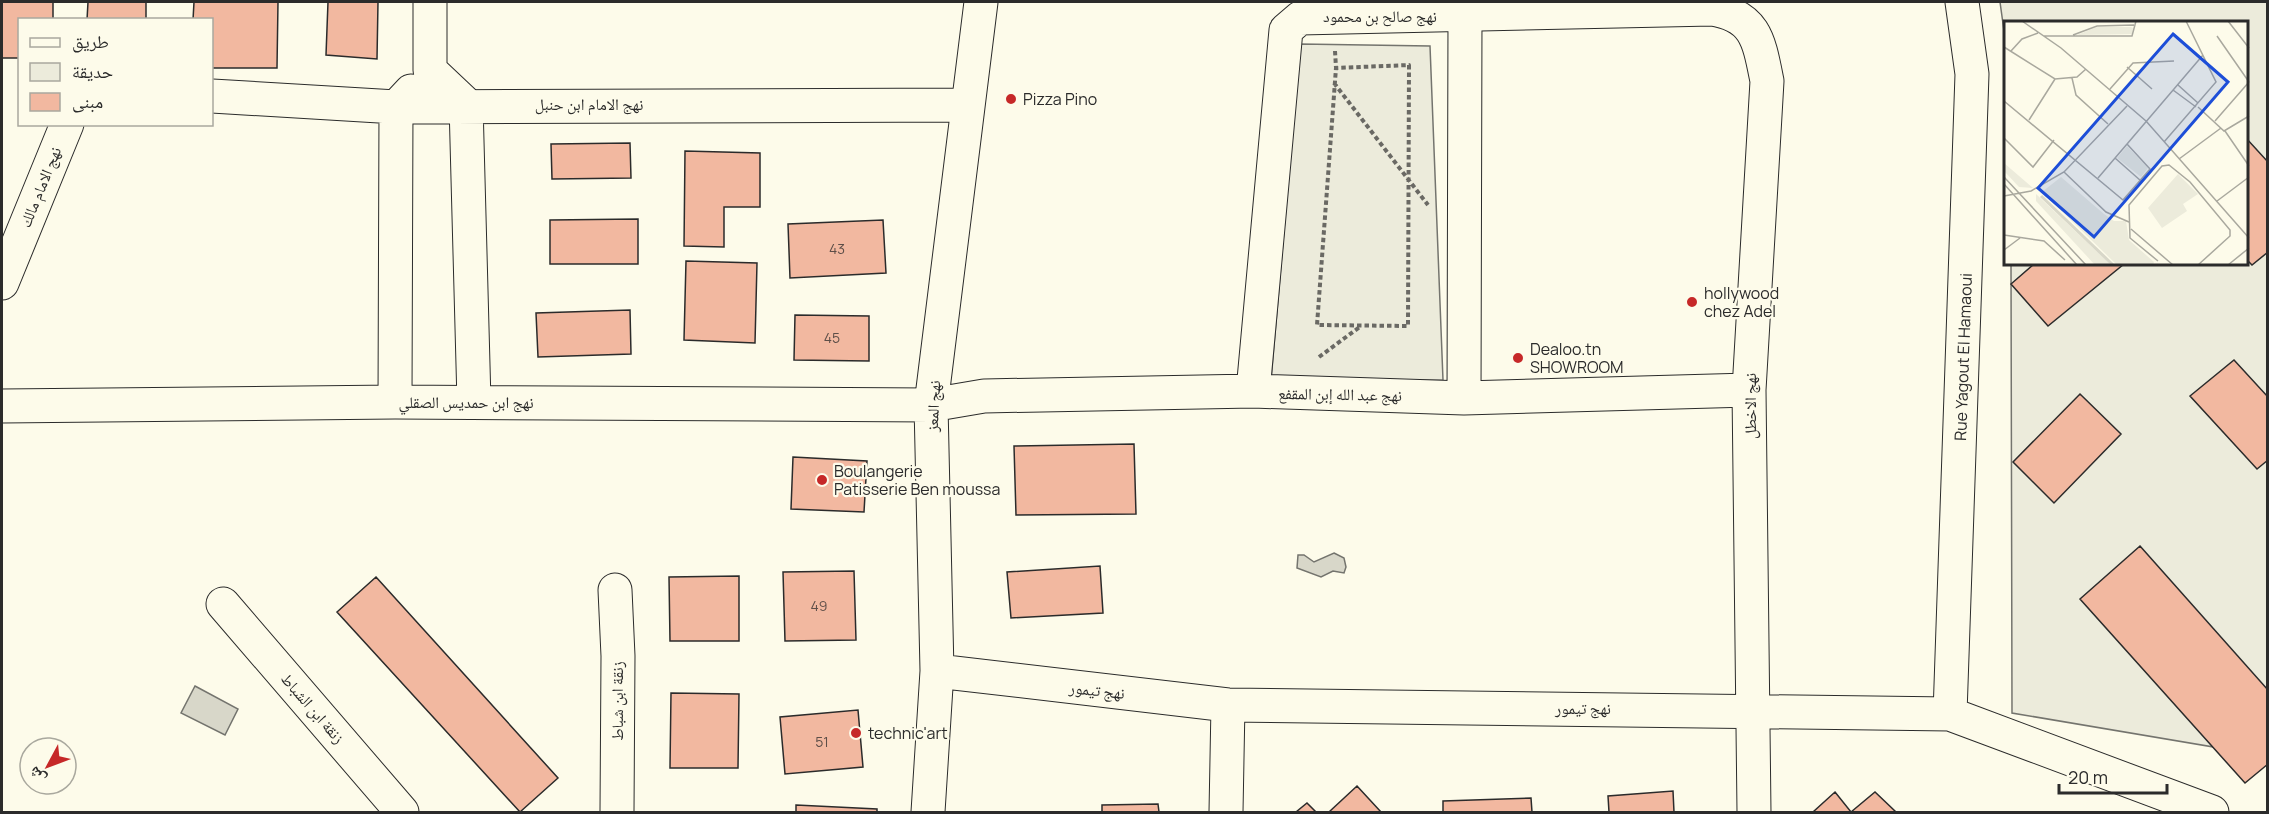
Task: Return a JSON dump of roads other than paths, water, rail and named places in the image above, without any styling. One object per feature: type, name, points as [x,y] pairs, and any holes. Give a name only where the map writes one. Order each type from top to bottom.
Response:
[{"type":"street","points":[[395,402],[396,107],[430,70],[430,2]]},
{"type":"street","name":"نهج المعز","points":[[928,813],[937,671],[931,405],[981,2]]},
{"type":"street","name":"Rue Yagout El Hamaoui","points":[[1950,714],[1972,74],[1962,2]]},
{"type":"street","name":"نهج صالح بن محمود","points":[[1253,391],[1286,30],[1300,18],[1333,15],[1465,16],[1712,9],[1732,12]]},
{"type":"street","name":"نهج الاخطل","points":[[1732,12],[1746,21],[1760,48],[1767,81],[1749,390],[1754,813]]},
{"type":"street","points":[[1464,398],[1465,16]]},
{"type":"street","points":[[430,70],[466,104],[474,402]]},
{"type":"street","name":"نهج الامام ابن حنبل","points":[[213,96],[396,107],[466,104],[967,105]]},
{"type":"street","name":"نهج الامام مالك","points":[[2,283],[66,126]]},
{"type":"street","name":"نهج عبد الله إبن المقفع","points":[[931,405],[984,396],[1253,391],[1464,398],[1749,390]]},
{"type":"street","name":"نهج ابن حمديس الصقلي","points":[[2,406],[395,402],[931,405]]},
{"type":"street","name":"زنقة ابن شباط","points":[[615,590],[618,656],[617,813]]},
{"type":"street","name":"زنقة ابن الشباط","points":[[223,604],[402,813]]},
{"type":"street","name":"نهج تيمور","points":[[937,671],[1228,705],[1950,714],[2212,813]]},
{"type":"street","points":[[1226,813],[1228,705]]},
{"type":"place","name":"Pizza Pino","points":[[1011,99]]},
{"type":"place","name":"hollywood chez Adel","points":[[1692,302]]},
{"type":"place","name":"Dealoo.tn SHOWROOM","points":[[1518,358]]},
{"type":"place","name":"Boulangerie Patisserie Ben moussa","points":[[822,480]]},
{"type":"place","name":"technic'art","points":[[856,733]]}]
